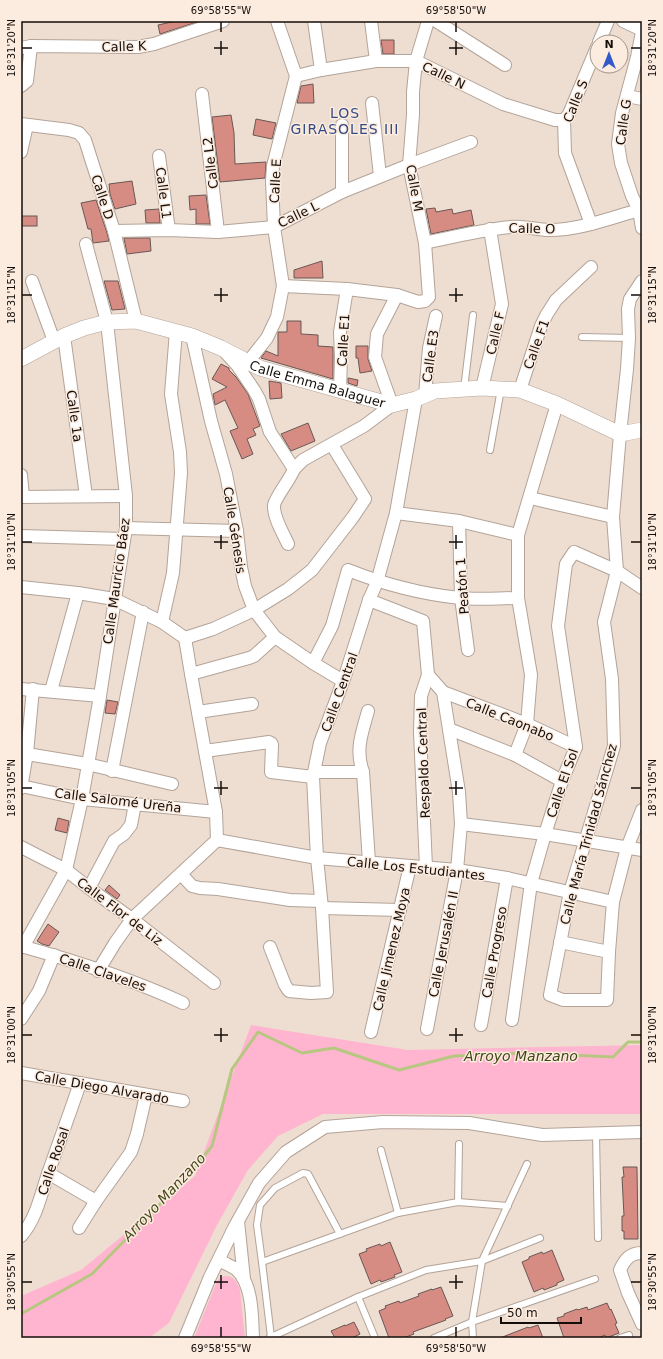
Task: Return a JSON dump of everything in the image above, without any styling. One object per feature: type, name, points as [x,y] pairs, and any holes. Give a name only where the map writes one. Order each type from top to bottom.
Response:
[{"type":"street","name":"Calle K","points":[[26,47],[138,47],[154,44],[199,24],[223,21]]},
{"type":"street","points":[[277,21],[296,76]]},
{"type":"street","points":[[314,21],[321,70]]},
{"type":"street","points":[[371,21],[376,61]]},
{"type":"street","name":"Calle M","points":[[397,296],[418,302],[425,301],[429,297],[425,243],[409,165],[416,61],[428,21]]},
{"type":"street","points":[[436,21],[505,65]]},
{"type":"street","points":[[602,34],[608,21]]},
{"type":"street","points":[[623,21],[642,31]]},
{"type":"street","name":"Calle G","points":[[642,31],[622,113],[618,144],[621,163],[632,196],[639,210],[642,228]]},
{"type":"street","points":[[21,86],[27,81],[26,47]]},
{"type":"street","name":"Calle N","points":[[296,76],[321,70],[376,61],[416,61],[503,104],[555,120],[564,120]]},
{"type":"street","name":"Calle S","points":[[589,66],[569,114],[564,120],[565,153],[591,224]]},
{"type":"street","name":"Calle E","points":[[248,362],[267,338],[277,317],[283,286],[274,227],[272,181],[273,166],[296,76]]},
{"type":"street","name":"Calle L2","points":[[202,94],[218,232]]},
{"type":"street","points":[[627,96],[642,99]]},
{"type":"street","points":[[372,103],[380,176]]},
{"type":"street","points":[[21,152],[24,125]]},
{"type":"street","name":"Calle D","points":[[24,125],[69,130],[79,133],[85,140],[114,231],[136,321]]},
{"type":"street","points":[[342,125],[342,192]]},
{"type":"street","name":"Calle L","points":[[114,231],[169,230],[218,232],[274,227],[342,192],[471,142]]},
{"type":"street","name":"Calle L1","points":[[159,156],[169,230]]},
{"type":"street","name":"Calle O","points":[[425,243],[490,229],[521,226],[548,230],[576,228],[639,210]]},
{"type":"street","name":"Calle F","points":[[482,388],[502,304],[490,229]]},
{"type":"street","name":"Calle Mauricio Báez","points":[[22,946],[66,870],[82,799],[100,696],[125,533],[126,496],[107,322],[86,244]]},
{"type":"street","name":"Calle F1","points":[[520,390],[541,326],[547,314],[556,300],[591,266]]},
{"type":"street","name":"Calle 1a","points":[[32,281],[59,339],[86,496]]},
{"type":"street","name":"Calle María Trinidad Sánchez","points":[[609,952],[607,1000],[563,1000],[550,995],[570,892],[614,746],[612,679],[604,622],[617,571],[613,517],[627,369],[629,338],[628,309],[630,299],[642,281]]},
{"type":"street","points":[[283,286],[347,289],[397,296],[377,334],[375,351],[375,357],[392,405],[364,426],[303,460],[294,469],[274,506],[276,517],[288,544]]},
{"type":"street","name":"Calle E1","points":[[340,390],[340,332],[347,289]]},
{"type":"street","name":"Calle E3","points":[[420,397],[436,316]]},
{"type":"street","name":"Calle Emma Balaguer","points":[[21,359],[84,328],[107,322],[136,321],[192,336],[221,348],[260,368],[392,405],[435,391],[482,388],[520,390],[557,404],[620,434]]},
{"type":"street","points":[[162,622],[173,573],[181,473],[180,452],[170,394],[176,331]]},
{"type":"street","name":"Calle Génesis","points":[[192,336],[211,420],[226,474],[237,531],[241,567],[245,586],[254,610],[275,637],[312,663],[343,682]]},
{"type":"street","points":[[221,348],[237,365],[259,398],[270,432],[294,469]]},
{"type":"street","name":"Calle Central","points":[[270,947],[285,985],[289,991],[311,993],[327,992],[317,858],[314,774],[320,744],[377,582],[396,513],[420,397]]},
{"type":"street","points":[[514,755],[527,724],[531,675],[518,598],[518,535],[557,404]]},
{"type":"street","points":[[620,434],[642,430]]},
{"type":"street","points":[[185,638],[213,629],[254,610],[288,589],[312,570],[353,517],[365,499],[332,445]]},
{"type":"street","points":[[21,475],[22,497],[126,496]]},
{"type":"street","points":[[530,498],[613,517]]},
{"type":"street","points":[[396,513],[459,521],[518,535]]},
{"type":"street","name":"Peatón 1","points":[[459,521],[461,598],[468,650]]},
{"type":"street","points":[[21,536],[125,533],[177,529],[237,531]]},
{"type":"street","name":"Calle El Sol","points":[[512,1020],[531,884],[562,781],[576,747],[558,626],[566,564],[574,552],[617,571],[641,591]]},
{"type":"street","points":[[312,663],[332,626],[348,570],[377,582],[411,591],[461,598],[518,598]]},
{"type":"street","points":[[21,587],[78,592],[114,599],[162,622],[185,638],[190,674],[216,812],[217,840],[132,919],[98,970]]},
{"type":"street","points":[[51,691],[78,592]]},
{"type":"street","name":"Respaldo Central","points":[[370,600],[423,621],[428,675],[421,696],[420,732],[426,867]]},
{"type":"street","points":[[112,771],[143,612]]},
{"type":"street","points":[[190,674],[254,656],[275,637]]},
{"type":"street","points":[[428,675],[443,692]]},
{"type":"street","points":[[21,787],[27,689],[100,696]]},
{"type":"street","name":"Calle Caonabo","points":[[443,692],[527,724],[576,747]]},
{"type":"street","name":"Calle Jerusalén II","points":[[427,1029],[457,870],[461,824],[459,792],[443,692]]},
{"type":"street","points":[[198,712],[252,704]]},
{"type":"street","points":[[368,711],[358,750],[359,761],[363,772],[369,862]]},
{"type":"street","points":[[450,729],[514,755],[562,781]]},
{"type":"street","points":[[205,751],[270,742],[272,745],[271,772],[314,774],[363,772]]},
{"type":"street","points":[[24,753],[88,764],[112,771],[172,784]]},
{"type":"street","name":"Calle Salomé Ureña","points":[[21,787],[82,799],[216,812]]},
{"type":"street","points":[[89,888],[114,841],[124,834],[131,825],[135,804]]},
{"type":"street","points":[[560,942],[609,952],[613,902],[627,848],[642,810]]},
{"type":"street","points":[[461,824],[545,834],[642,850]]},
{"type":"street","name":"Calle Los Estudiantes","points":[[217,840],[317,858],[457,870],[507,878],[613,902]]},
{"type":"street","name":"Calle Flor de Liz","points":[[23,852],[66,870],[214,983]]},
{"type":"street","name":"Calle Jimenez Moya","points":[[371,1032],[410,866]]},
{"type":"street","points":[[181,874],[192,886],[200,888],[218,889],[321,904],[400,910]]},
{"type":"street","name":"Calle Progreso","points":[[481,1025],[507,878]]},
{"type":"street","name":"Calle Claveles","points":[[22,946],[98,970],[161,993],[183,1003]]},
{"type":"street","points":[[21,1019],[39,991],[54,955]]},
{"type":"street","name":"Calle Diego Alvarado","points":[[21,1073],[183,1101]]},
{"type":"street","name":"Calle Rosal","points":[[21,1236],[28,1228],[42,1195],[48,1173],[80,1084]]},
{"type":"street","points":[[79,1228],[96,1201],[131,1152],[137,1134],[146,1095]]},
{"type":"street","points":[[185,1338],[210,1277],[259,1183],[286,1152],[325,1127],[383,1122],[469,1124],[542,1135],[642,1132]]},
{"type":"street","points":[[48,1173],[96,1201]]},
{"type":"street","points":[[238,1221],[245,1281],[250,1302],[253,1338]]},
{"type":"street","points":[[642,1253],[635,1253],[625,1259],[620,1270],[628,1293],[642,1324]]},
{"type":"street","points":[[219,1260],[235,1269],[245,1281]]},
{"type":"lane","points":[[464,389],[473,315]]},
{"type":"lane","points":[[582,337],[629,338]]},
{"type":"lane","points":[[490,450],[501,389]]},
{"type":"lane","points":[[596,1134],[598,1238]]},
{"type":"lane","points":[[458,1202],[459,1144]]},
{"type":"lane","points":[[381,1150],[398,1213]]},
{"type":"lane","points":[[473,1338],[472,1322],[482,1261],[527,1164]]},
{"type":"lane","points":[[340,1234],[308,1174],[303,1173],[275,1188],[260,1205],[257,1225],[270,1338],[358,1297],[426,1270],[482,1261],[540,1238]]},
{"type":"lane","points":[[262,1262],[398,1213],[458,1202],[508,1206]]},
{"type":"lane","points":[[434,1338],[472,1322],[595,1279]]},
{"type":"lane","points":[[358,1297],[375,1338]]},
{"type":"lane","points":[[620,1338],[629,1335]]},
{"type":"shaded area","points":[[251,1025],[408,1050],[642,1045],[642,1114],[323,1114],[278,1136],[248,1170],[217,1225],[169,1323],[149,1338],[21,1338],[21,1296],[81,1270],[195,1176]]},
{"type":"shaded area","points":[[221,1277],[231,1277],[235,1280],[240,1290],[245,1338],[194,1338],[217,1281]]},
{"type":"building","points":[[176,21],[197,22],[160,34],[158,25]]},
{"type":"building","points":[[381,40],[394,40],[394,54],[383,54]]},
{"type":"building","points":[[313,84],[314,103],[297,103],[301,86]]},
{"type":"building","points":[[231,115],[234,133],[235,164],[266,162],[265,178],[220,182],[212,117]]},
{"type":"building","points":[[256,119],[276,123],[272,139],[253,135]]},
{"type":"building","points":[[132,181],[136,204],[115,209],[110,194],[109,184]]},
{"type":"building","points":[[206,195],[210,224],[196,224],[196,209],[190,210],[189,196]]},
{"type":"building","points":[[96,200],[109,241],[93,243],[91,229],[88,229],[81,203]]},
{"type":"building","points":[[435,208],[436,212],[452,209],[453,214],[471,210],[474,225],[431,234],[426,209]]},
{"type":"building","points":[[159,209],[160,223],[146,223],[145,210]]},
{"type":"building","points":[[21,216],[37,216],[37,226],[21,226]]},
{"type":"building","points":[[124,238],[150,238],[151,251],[127,254]]},
{"type":"building","points":[[322,261],[323,278],[294,278],[294,270]]},
{"type":"building","points":[[104,281],[118,281],[125,309],[112,310]]},
{"type":"building","points":[[287,321],[301,321],[301,334],[318,335],[318,346],[333,347],[333,379],[261,358],[266,351],[278,356],[278,332],[287,332]]},
{"type":"building","points":[[356,346],[368,346],[368,359],[372,371],[360,373],[358,358],[356,358]]},
{"type":"building","points":[[221,364],[229,368],[248,394],[260,426],[253,429],[256,435],[247,439],[253,454],[242,459],[230,431],[238,428],[225,400],[215,405],[213,394],[227,387],[212,379]]},
{"type":"building","points":[[348,378],[358,380],[357,386],[348,383]]},
{"type":"building","points":[[269,381],[281,383],[282,398],[270,399]]},
{"type":"building","points":[[308,423],[315,441],[291,451],[281,434]]},
{"type":"building","points":[[107,700],[118,702],[115,714],[105,713]]},
{"type":"building","points":[[58,818],[69,821],[67,833],[55,830]]},
{"type":"building","points":[[109,885],[120,895],[117,899],[105,890]]},
{"type":"building","points":[[48,924],[59,932],[49,946],[37,941]]},
{"type":"building","points":[[623,1167],[637,1167],[638,1239],[624,1239],[624,1231],[622,1231],[622,1216],[624,1216],[622,1177],[624,1177]]},
{"type":"building","points":[[390,1242],[402,1272],[394,1275],[395,1277],[381,1282],[380,1280],[371,1284],[359,1254],[367,1251],[366,1249],[380,1244],[381,1246]]},
{"type":"building","points":[[552,1250],[564,1280],[557,1283],[557,1285],[544,1290],[543,1288],[534,1292],[522,1262],[529,1259],[529,1257],[542,1252],[543,1254]]},
{"type":"building","points":[[441,1287],[453,1316],[413,1332],[414,1334],[403,1338],[389,1338],[379,1311],[386,1308],[385,1306],[399,1301],[400,1303],[419,1296],[418,1294]]},
{"type":"building","points":[[607,1303],[617,1323],[615,1324],[619,1333],[606,1338],[605,1335],[598,1338],[564,1338],[557,1318],[577,1309],[587,1307],[588,1310]]},
{"type":"building","points":[[354,1322],[360,1334],[352,1338],[335,1338],[331,1331]]},
{"type":"building","points":[[538,1325],[543,1338],[500,1338],[528,1327]]},
{"type":"waterway","name":"Arroyo Manzano","points":[[21,1314],[92,1274],[193,1170],[212,1146],[232,1069],[258,1032],[302,1053],[334,1048],[399,1070],[454,1056],[526,1053],[613,1057],[628,1042],[642,1042]]},
{"type":"district","name":"LOS GIRASOLES III","points":[[345,122]]}]
